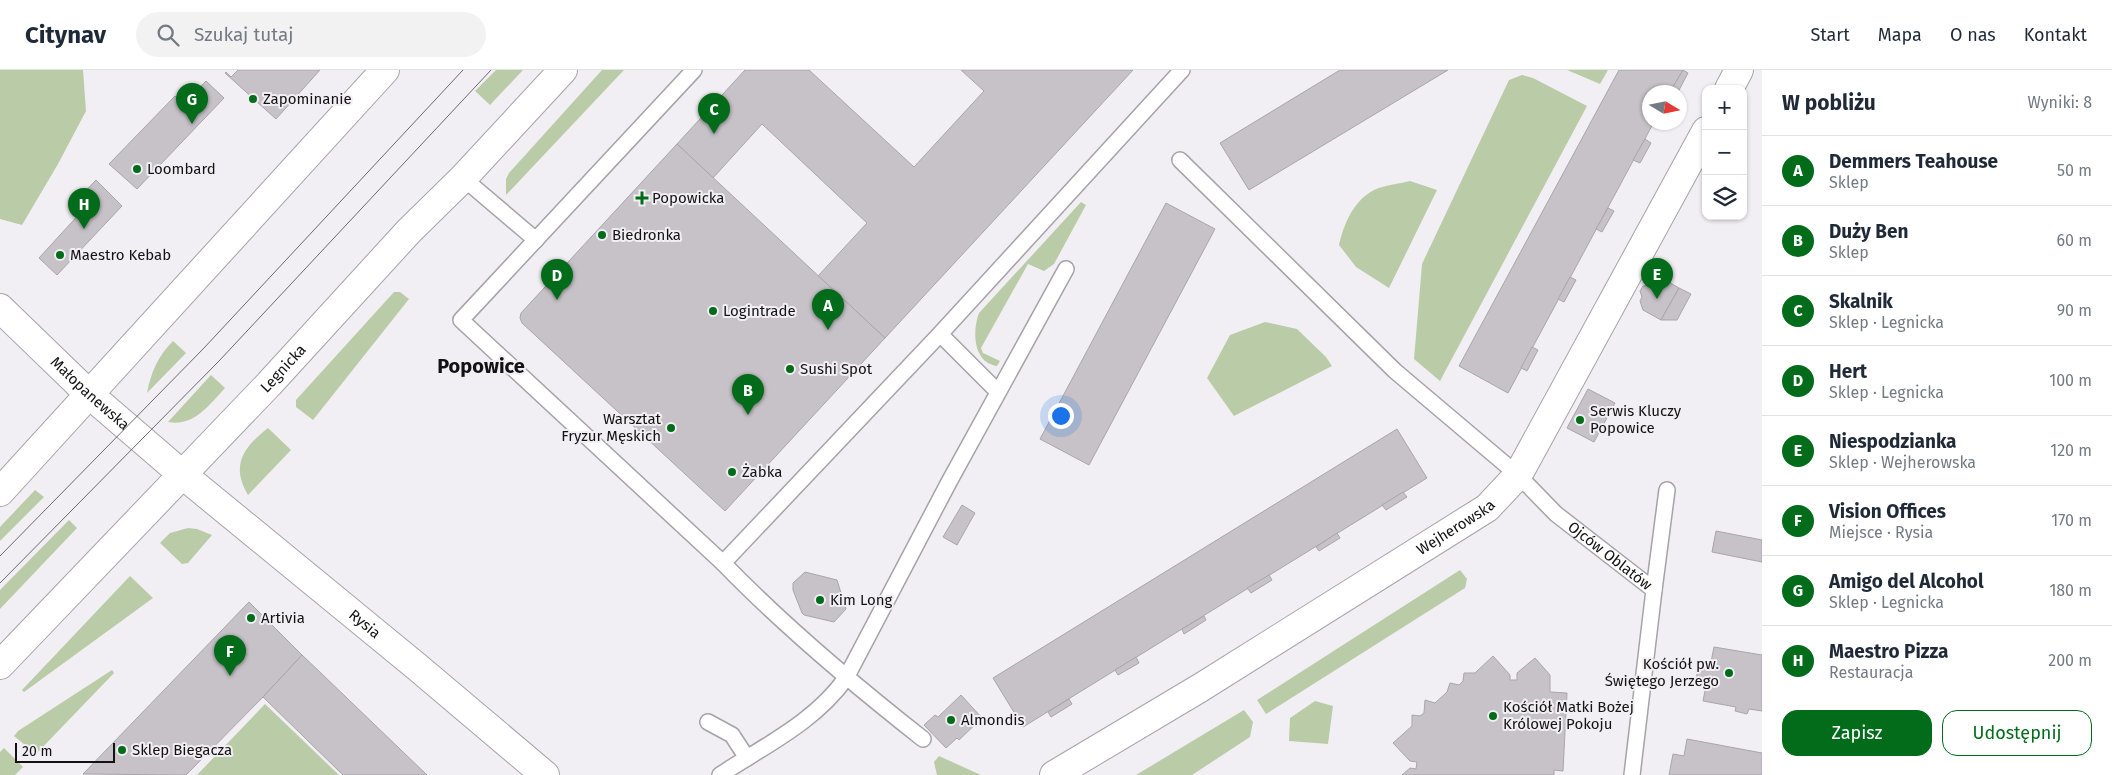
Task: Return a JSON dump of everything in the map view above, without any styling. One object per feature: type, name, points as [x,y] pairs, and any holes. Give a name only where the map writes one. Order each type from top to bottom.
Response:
[{"type":"street","points":[[0,492],[385,70]]},
{"type":"street","name":"Legnicka","points":[[0,665],[183,475],[409,231],[463,178],[563,70]]},
{"type":"street","points":[[1730,85],[1739,70]]},
{"type":"street","name":"Wejherowska","points":[[1054,775],[1200,688],[1487,508],[1518,475],[1702,138]]},
{"type":"street","name":"Małopanewska","points":[[0,308],[90,395],[183,475]]},
{"type":"street","name":"Rysia","points":[[183,475],[416,666],[545,775]]},
{"type":"lane","points":[[694,70],[461,320],[723,563],[754,595],[846,678],[923,739]]},
{"type":"lane","points":[[723,563],[940,334],[1182,70]]},
{"type":"lane","name":"Ojców Oblatów","points":[[1180,160],[1395,371],[1518,475],[1556,514],[1654,590],[1632,775]]},
{"type":"lane","points":[[463,178],[536,240]]},
{"type":"lane","points":[[720,775],[805,722],[846,678],[998,392],[1066,269]]},
{"type":"lane","points":[[940,334],[998,392]]},
{"type":"lane","points":[[1654,590],[1667,490]]},
{"type":"lane","points":[[708,722],[732,735],[747,758]]},
{"type":"green space","points":[[0,70],[83,70],[86,111],[58,164],[22,225],[0,219]]},
{"type":"green space","points":[[496,70],[523,70],[490,105],[475,91]]},
{"type":"green space","points":[[602,70],[624,70],[506,195],[506,179],[509,173]]},
{"type":"green space","points":[[1567,70],[1608,70],[1600,84]]},
{"type":"green space","points":[[1522,75],[1533,78],[1587,106],[1440,381],[1414,359],[1422,264],[1509,80]]},
{"type":"green space","points":[[1410,181],[1437,190],[1389,288],[1356,267],[1339,245],[1350,214],[1360,200],[1378,188]]},
{"type":"green space","points":[[1081,202],[1086,205],[1054,264],[1044,271],[1028,264],[981,348],[983,353],[1000,361],[997,366],[989,364],[983,359],[976,345],[975,328],[979,313]]},
{"type":"green space","points":[[394,292],[400,292],[409,299],[313,420],[296,407],[296,400]]},
{"type":"green space","points":[[1265,322],[1297,329],[1326,357],[1332,366],[1234,416],[1207,378],[1230,335]]},
{"type":"green space","points":[[173,341],[186,353],[147,393],[156,365]]},
{"type":"green space","points":[[211,375],[225,388],[193,418],[177,423],[168,422]]},
{"type":"green space","points":[[268,428],[291,450],[248,495],[240,475],[242,457],[252,442]]},
{"type":"green space","points":[[35,490],[44,497],[0,541],[0,527]]},
{"type":"green space","points":[[69,520],[77,528],[0,609],[0,590]]},
{"type":"green space","points":[[188,528],[197,529],[212,535],[188,563],[182,564],[160,543],[170,533]]},
{"type":"green space","points":[[1460,570],[1467,579],[1465,588],[1266,714],[1257,700]]},
{"type":"green space","points":[[130,576],[153,598],[24,692],[22,690]]},
{"type":"green space","points":[[112,670],[114,673],[36,754],[14,736],[18,731]]},
{"type":"green space","points":[[1315,701],[1333,706],[1328,744],[1289,741],[1290,718]]},
{"type":"green space","points":[[265,704],[339,775],[197,775]]},
{"type":"green space","points":[[1244,710],[1253,722],[1250,737],[1192,775],[1136,775]]},
{"type":"green space","points":[[4,748],[23,767],[15,775],[0,775],[0,752]]},
{"type":"green space","points":[[939,756],[981,775],[937,775],[934,762]]},
{"type":"building","points":[[238,70],[320,70],[276,119],[225,73],[231,77]]},
{"type":"building","points":[[745,70],[809,70],[914,167],[984,91],[961,70],[1133,70],[885,338],[818,276],[867,223],[762,124],[713,178],[677,144]]},
{"type":"building","points":[[1340,70],[1448,70],[1249,190],[1220,143]]},
{"type":"building","points":[[1619,70],[1683,70],[1674,85],[1642,85],[1642,130],[1650,130],[1508,393],[1459,366]]},
{"type":"building","points":[[1683,70],[1688,73],[1682,85],[1674,85]]},
{"type":"building","points":[[206,81],[224,98],[137,189],[109,164],[175,96],[184,104]]},
{"type":"building","points":[[1645,139],[1651,143],[1640,163],[1633,160]]},
{"type":"building","points":[[677,144],[885,338],[725,511],[522,323],[520,318],[521,313]]},
{"type":"building","points":[[96,180],[122,206],[57,275],[39,258],[82,211],[74,203]]},
{"type":"building","points":[[1166,203],[1215,229],[1089,465],[1040,439]]},
{"type":"building","points":[[1608,208],[1614,211],[1602,232],[1596,229]]},
{"type":"building","points":[[1570,277],[1576,280],[1564,302],[1558,299]]},
{"type":"building","points":[[1660,277],[1679,288],[1661,320],[1643,310],[1640,301],[1642,297],[1640,291],[1643,286],[1650,285],[1652,281]]},
{"type":"building","points":[[1679,288],[1691,294],[1677,320],[1661,320]]},
{"type":"building","points":[[1532,347],[1538,350],[1527,371],[1521,368]]},
{"type":"building","points":[[1588,389],[1615,403],[1594,442],[1567,428]]},
{"type":"building","points":[[1397,429],[1427,478],[1023,727],[993,678]]},
{"type":"building","points":[[1403,492],[1407,497],[1386,510],[1382,505]]},
{"type":"building","points":[[962,505],[975,513],[957,545],[943,537]]},
{"type":"building","points":[[1716,531],[1762,540],[1762,562],[1712,552]]},
{"type":"building","points":[[1337,533],[1340,538],[1319,551],[1316,547]]},
{"type":"building","name":"Kim Long","points":[[805,572],[837,580],[846,609],[834,622],[802,613],[793,590],[793,583]]},
{"type":"building","points":[[1269,575],[1272,580],[1251,593],[1247,588]]},
{"type":"building","points":[[249,602],[302,655],[263,697],[186,775],[83,774]]},
{"type":"building","points":[[1204,616],[1206,620],[1184,634],[1182,629]]},
{"type":"building","name":"Kościół pw. Świętego Jerzego","points":[[1714,647],[1762,655],[1762,711],[1749,709],[1747,714],[1735,711],[1736,707],[1703,701],[1706,686],[1695,684],[1700,660],[1711,662]]},
{"type":"building","points":[[302,655],[427,775],[343,775],[263,697]]},
{"type":"building","name":"Kościół Matki Bożej Królowej Pokoju","points":[[1493,656],[1510,675],[1510,680],[1517,680],[1517,673],[1535,658],[1550,675],[1550,692],[1567,693],[1563,771],[1554,770],[1554,775],[1402,775],[1410,768],[1416,769],[1417,762],[1410,761],[1393,743],[1412,726],[1412,715],[1420,716],[1424,713],[1425,700],[1435,703],[1447,692],[1450,683],[1459,685],[1463,681],[1464,673],[1475,673]]},
{"type":"building","points":[[1136,657],[1139,663],[1118,675],[1115,670]]},
{"type":"building","points":[[961,695],[982,718],[959,740],[957,738],[946,748],[924,725],[935,715],[938,717]]},
{"type":"building","points":[[1069,699],[1072,704],[1051,717],[1048,712]]},
{"type":"building","points":[[1687,739],[1762,753],[1762,775],[1669,775],[1673,754],[1684,756]]},
{"type":"tram line","points":[[0,556],[204,348],[463,70]]},
{"type":"tram line","points":[[0,583],[219,361],[491,70]]},
{"type":"place","name":"Zapominanie","points":[[253,99]]},
{"type":"place","name":"Amigo del Alcohol","points":[[192,124]]},
{"type":"place","name":"Skalnik","points":[[714,134]]},
{"type":"place","name":"Loombard","points":[[137,169]]},
{"type":"place","name":"Popowicka","points":[[642,198]]},
{"type":"place","name":"Maestro Pizza","points":[[84,229]]},
{"type":"place","name":"Biedronka","points":[[602,235]]},
{"type":"place","name":"Maestro Kebab","points":[[60,255]]},
{"type":"place","name":"Niespodzianka","points":[[1657,299]]},
{"type":"place","name":"Hert","points":[[557,300]]},
{"type":"place","name":"Logintrade","points":[[713,311]]},
{"type":"place","name":"Demmers Teahouse","points":[[828,330]]},
{"type":"place","name":"Sushi Spot","points":[[790,369]]},
{"type":"place","name":"Duży Ben","points":[[748,415]]},
{"type":"place","name":"Serwis Kluczy Popowice","points":[[1580,420]]},
{"type":"place","name":"Warsztat Fryzur Męskich","points":[[671,428]]},
{"type":"place","name":"Żabka","points":[[732,472]]},
{"type":"place","name":"Kim Long","points":[[820,600]]},
{"type":"place","name":"Artivia","points":[[251,618]]},
{"type":"place","name":"Kościół pw. Świętego Jerzego","points":[[1729,673]]},
{"type":"place","name":"Vision Offices","points":[[230,676]]},
{"type":"place","name":"Kościół Matki Bożej Królowej Pokoju","points":[[1493,716]]},
{"type":"place","name":"Almondis","points":[[951,720]]},
{"type":"place","name":"Sklep Biegacza","points":[[122,750]]},
{"type":"district","name":"Popowice","points":[[481,366]]}]
